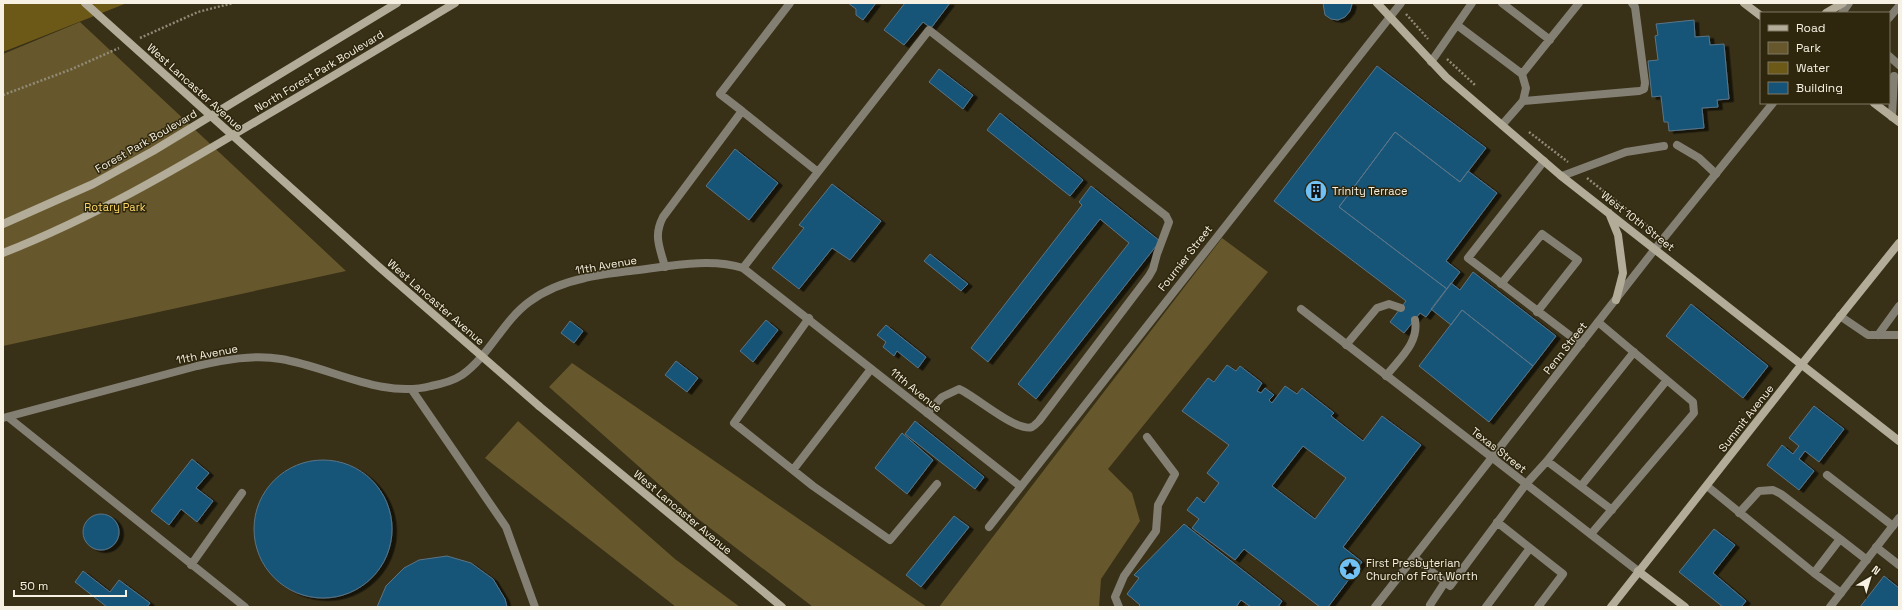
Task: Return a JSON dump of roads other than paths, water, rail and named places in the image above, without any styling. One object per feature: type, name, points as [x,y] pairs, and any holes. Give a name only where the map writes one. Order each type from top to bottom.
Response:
[{"type":"main road","name":"West Lancaster Avenue","points":[[85,3],[378,266],[539,406],[782,607]]},
{"type":"main road","name":"Forest Park Boulevard","points":[[3,224],[93,184],[153,151],[397,3]]},
{"type":"main road","name":"North Forest Park Boulevard","points":[[3,253],[40,239],[121,200],[194,159],[455,3]]},
{"type":"main road","name":"West 10th Street","points":[[1377,3],[1431,62],[1544,161],[1899,441]]},
{"type":"main road","points":[[1744,3],[1760,15]]},
{"type":"main road","points":[[1828,12],[1843,3]]},
{"type":"main road","points":[[1875,104],[1896,120]]},
{"type":"main road","points":[[1609,212],[1618,236],[1623,272],[1616,300]]},
{"type":"main road","name":"Summit Avenue","points":[[1611,607],[1899,243]]},
{"type":"main road","name":"Texas Street","points":[[1638,571],[1685,607]]},
{"type":"street","points":[[790,3],[720,94],[818,172]]},
{"type":"street","name":"Fournier Street","points":[[989,527],[1401,3]]},
{"type":"street","points":[[1431,62],[1472,3]]},
{"type":"street","points":[[1502,3],[1550,40]]},
{"type":"street","points":[[1522,74],[1579,3]]},
{"type":"street","points":[[1524,101],[1639,91],[1644,89],[1645,83],[1635,6],[1632,3]]},
{"type":"street","points":[[1843,12],[1849,3]]},
{"type":"street","points":[[1890,17],[1899,6]]},
{"type":"street","points":[[1457,25],[1522,74],[1526,88],[1524,101],[1502,125]]},
{"type":"street","points":[[743,268],[929,30],[1166,216],[1169,222],[1155,259],[1153,269],[1149,276],[1039,421],[1032,427],[1024,428],[1010,422],[967,392],[959,389],[942,396],[927,413]]},
{"type":"street","points":[[1890,57],[1899,65]]},
{"type":"street","points":[[1894,75],[1896,120]]},
{"type":"street","name":"Penn Street","points":[[1375,607],[1493,459],[1655,249],[1772,104]]},
{"type":"street","points":[[665,267],[656,236],[658,227],[663,217],[742,111]]},
{"type":"street","points":[[1677,145],[1699,158],[1716,174]]},
{"type":"street","points":[[1562,176],[1626,152],[1664,146]]},
{"type":"street","points":[[1544,161],[1468,258],[1581,344]]},
{"type":"street","points":[[1501,284],[1542,234],[1578,260],[1537,312]]},
{"type":"street","name":"11th Avenue","points":[[5,417],[197,366],[230,359],[279,358],[305,364],[380,387],[412,390],[448,381],[461,375],[472,366],[517,313],[529,302],[562,284],[584,278],[665,267],[714,263],[730,264],[743,268],[1020,486]]},
{"type":"street","points":[[1346,345],[1377,308],[1389,304],[1401,308]]},
{"type":"street","points":[[1878,335],[1899,306]]},
{"type":"street","name":"Texas Street","points":[[1301,309],[1638,571]]},
{"type":"street","points":[[1840,316],[1868,335],[1899,335]]},
{"type":"street","points":[[808,318],[734,423],[793,470],[890,540],[937,484]]},
{"type":"street","points":[[1386,376],[1414,340],[1416,328],[1415,320]]},
{"type":"street","points":[[1591,534],[1694,413],[1693,402],[1598,322]]},
{"type":"street","points":[[1414,558],[1450,586],[1526,484],[1547,461],[1634,352]]},
{"type":"street","points":[[793,470],[872,368]]},
{"type":"street","points":[[1581,486],[1667,380]]},
{"type":"street","points":[[412,390],[506,527],[535,607]]},
{"type":"street","points":[[5,417],[245,607]]},
{"type":"street","points":[[1120,607],[1115,597],[1124,576],[1156,531],[1158,505],[1175,474],[1147,437]]},
{"type":"street","points":[[1547,461],[1612,510]]},
{"type":"street","points":[[1827,474],[1893,526]]},
{"type":"street","points":[[1707,486],[1814,573],[1841,593]]},
{"type":"street","points":[[1739,513],[1759,491],[1773,490],[1781,494],[1866,560]]},
{"type":"street","points":[[191,565],[242,493]]},
{"type":"street","points":[[1830,607],[1899,518]]},
{"type":"street","points":[[1497,522],[1563,574],[1538,607]]},
{"type":"street","points":[[1814,573],[1840,539]]},
{"type":"street","points":[[1876,547],[1899,565]]},
{"type":"street","points":[[1486,607],[1530,548]]},
{"type":"street","points":[[1430,606],[1445,582]]},
{"type":"water","points":[[3,3],[127,3],[3,52]]},
{"type":"place","name":"Trinity Terrace","points":[[1316,191]]},
{"type":"place","name":"First Presbyterian Church of Fort Worth","points":[[1350,569]]},
{"type":"park label","name":"Rotary Park","points":[[115,207]]}]
